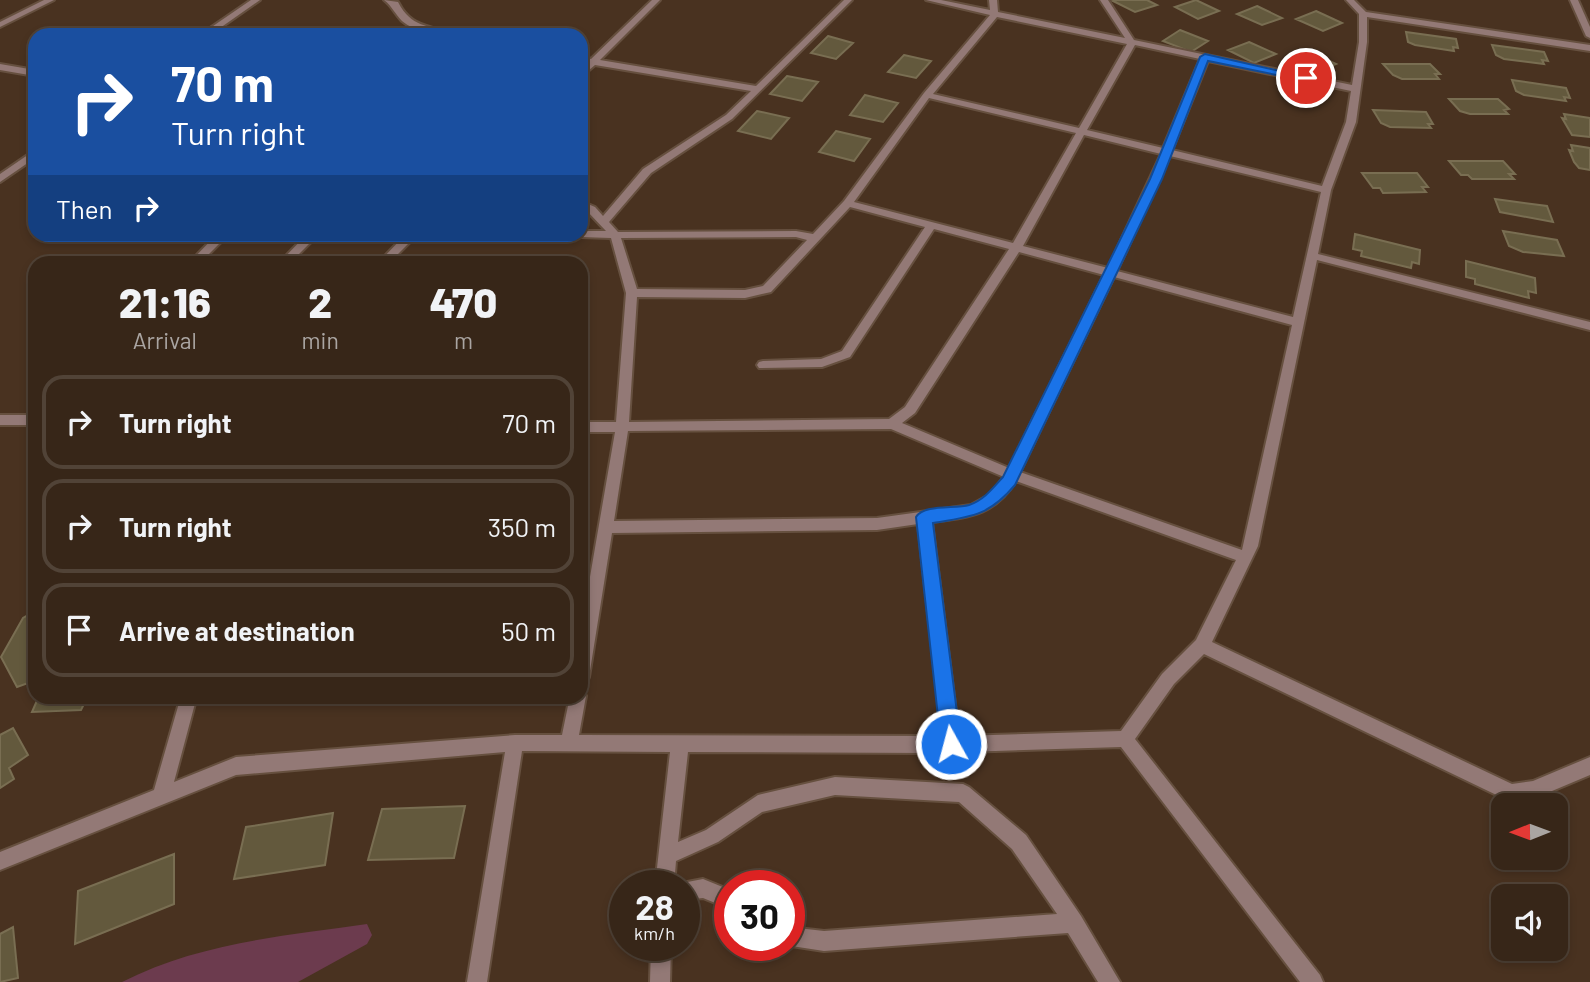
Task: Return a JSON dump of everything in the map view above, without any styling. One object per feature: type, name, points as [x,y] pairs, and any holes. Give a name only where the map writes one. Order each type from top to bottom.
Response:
[{"type":"street","points":[[0,25],[50,0]]},
{"type":"street","points":[[214,28],[256,0]]},
{"type":"street","points":[[388,0],[395,4],[400,16],[419,28]]},
{"type":"street","points":[[588,67],[656,0]]},
{"type":"street","points":[[603,222],[647,171],[729,117],[848,0]]},
{"type":"street","points":[[930,0],[1356,89]]},
{"type":"street","points":[[632,293],[745,294],[767,289],[848,203],[927,95],[994,15],[993,0]]},
{"type":"street","points":[[1104,0],[1132,43]]},
{"type":"street","points":[[1350,0],[1363,14],[1590,47]]},
{"type":"street","points":[[1574,0],[1590,36]]},
{"type":"street","points":[[1125,739],[1168,679],[1202,645],[1251,546],[1296,322],[1326,190],[1351,122],[1363,42],[1363,14]]},
{"type":"street","points":[[892,424],[918,400],[1017,246],[1132,43]]},
{"type":"street","points":[[607,527],[877,524],[974,510],[994,499],[1013,475],[1112,271],[1167,151],[1205,57]]},
{"type":"street","points":[[588,61],[758,89]]},
{"type":"street","points":[[0,67],[28,72]]},
{"type":"street","points":[[927,95],[1326,190]]},
{"type":"street","points":[[0,179],[28,158]]},
{"type":"street","points":[[848,203],[1296,322]]},
{"type":"street","points":[[588,210],[615,235],[632,293],[622,427],[588,637]]},
{"type":"street","points":[[763,365],[822,363],[846,354],[932,224]]},
{"type":"street","points":[[588,234],[796,234],[815,238]]},
{"type":"street","points":[[201,256],[216,242]]},
{"type":"street","points":[[291,256],[306,242]]},
{"type":"street","points":[[390,256],[405,242]]},
{"type":"street","points":[[1313,256],[1590,326]]},
{"type":"street","points":[[0,420],[28,420]]},
{"type":"street","points":[[588,426],[892,424],[1013,475],[1245,557]]},
{"type":"street","points":[[924,517],[951,744]]},
{"type":"street","points":[[1202,645],[1511,793],[1533,790],[1590,766]]},
{"type":"street","points":[[162,795],[187,704]]},
{"type":"street","points":[[569,743],[576,704]]},
{"type":"street","points":[[0,861],[236,766],[515,743],[951,744],[1125,739]]},
{"type":"street","points":[[1125,739],[1312,982]]},
{"type":"street","points":[[477,982],[515,743]]},
{"type":"street","points":[[666,870],[680,743]]},
{"type":"street","points":[[667,856],[712,836],[758,804],[835,786],[963,793],[1019,842],[1110,982]]},
{"type":"street","points":[[805,939],[824,941],[1074,923]]},
{"type":"street","points":[[660,982],[661,961]]},
{"type":"shaded area","points":[[367,924],[372,935],[367,944],[298,982],[122,982],[181,958],[211,950],[273,937]]},
{"type":"building","points":[[1147,0],[1157,5],[1135,12],[1113,1]]},
{"type":"building","points":[[1196,0],[1219,11],[1198,19],[1175,7]]},
{"type":"building","points":[[1257,6],[1282,18],[1262,25],[1237,14]]},
{"type":"building","points":[[1316,11],[1342,23],[1323,31],[1296,19]]},
{"type":"building","points":[[1180,30],[1208,41],[1191,52],[1163,41]]},
{"type":"building","points":[[1406,32],[1456,39],[1458,48],[1453,47],[1454,51],[1415,45],[1408,42]]},
{"type":"building","points":[[828,36],[853,43],[836,59],[811,53]]},
{"type":"building","points":[[1249,42],[1276,54],[1254,63],[1228,50]]},
{"type":"building","points":[[1492,45],[1544,52],[1548,61],[1542,60],[1544,64],[1504,59],[1496,55]]},
{"type":"building","points":[[1308,51],[1336,64],[1315,73],[1287,60]]},
{"type":"building","points":[[904,55],[931,61],[916,78],[888,72]]},
{"type":"building","points":[[1383,64],[1430,64],[1440,74],[1435,74],[1439,79],[1402,79],[1393,75]]},
{"type":"building","points":[[787,76],[818,82],[802,101],[770,94]]},
{"type":"building","points":[[1512,80],[1566,88],[1570,98],[1564,97],[1566,101],[1524,95],[1516,91]]},
{"type":"building","points":[[865,95],[898,103],[883,122],[850,115]]},
{"type":"building","points":[[1449,99],[1498,99],[1509,109],[1504,110],[1508,114],[1470,114],[1460,111]]},
{"type":"building","points":[[1373,110],[1426,112],[1433,124],[1428,124],[1431,128],[1390,127],[1381,123]]},
{"type":"building","points":[[757,111],[789,118],[771,139],[738,131]]},
{"type":"building","points":[[1564,114],[1590,118],[1590,137],[1572,135],[1562,118],[1566,119]]},
{"type":"building","points":[[836,131],[870,139],[854,161],[819,152]]},
{"type":"building","points":[[1571,145],[1590,148],[1590,170],[1579,168],[1574,162],[1569,150],[1573,151]]},
{"type":"building","points":[[1449,161],[1503,161],[1515,174],[1509,174],[1514,179],[1472,179],[1468,175],[1461,175]]},
{"type":"building","points":[[1362,173],[1417,173],[1428,187],[1422,187],[1426,192],[1383,193],[1380,188],[1373,188]]},
{"type":"building","points":[[1495,199],[1547,206],[1553,222],[1500,212]]},
{"type":"building","points":[[1503,231],[1557,240],[1564,256],[1523,252],[1509,246]]},
{"type":"building","points":[[1355,234],[1420,250],[1419,264],[1412,262],[1411,268],[1361,256],[1362,251],[1353,249]]},
{"type":"building","points":[[1466,261],[1535,278],[1536,293],[1528,291],[1529,298],[1475,284],[1475,279],[1466,277]]},
{"type":"building","points":[[28,615],[28,683],[17,687],[1,657],[23,618]]},
{"type":"building","points":[[36,704],[84,704],[81,710],[32,712]]},
{"type":"building","points":[[13,728],[28,755],[9,768],[14,779],[0,788],[0,735]]},
{"type":"building","points":[[465,806],[454,858],[368,860],[382,809]]},
{"type":"building","points":[[333,813],[325,865],[234,879],[246,827]]},
{"type":"building","points":[[174,854],[174,904],[75,944],[78,891]]},
{"type":"building","points":[[13,927],[18,978],[0,982],[0,934]]},
{"type":"route","points":[[951,744],[924,517],[974,510],[994,499],[1009,481],[1156,179],[1205,57],[1306,78]]}]
